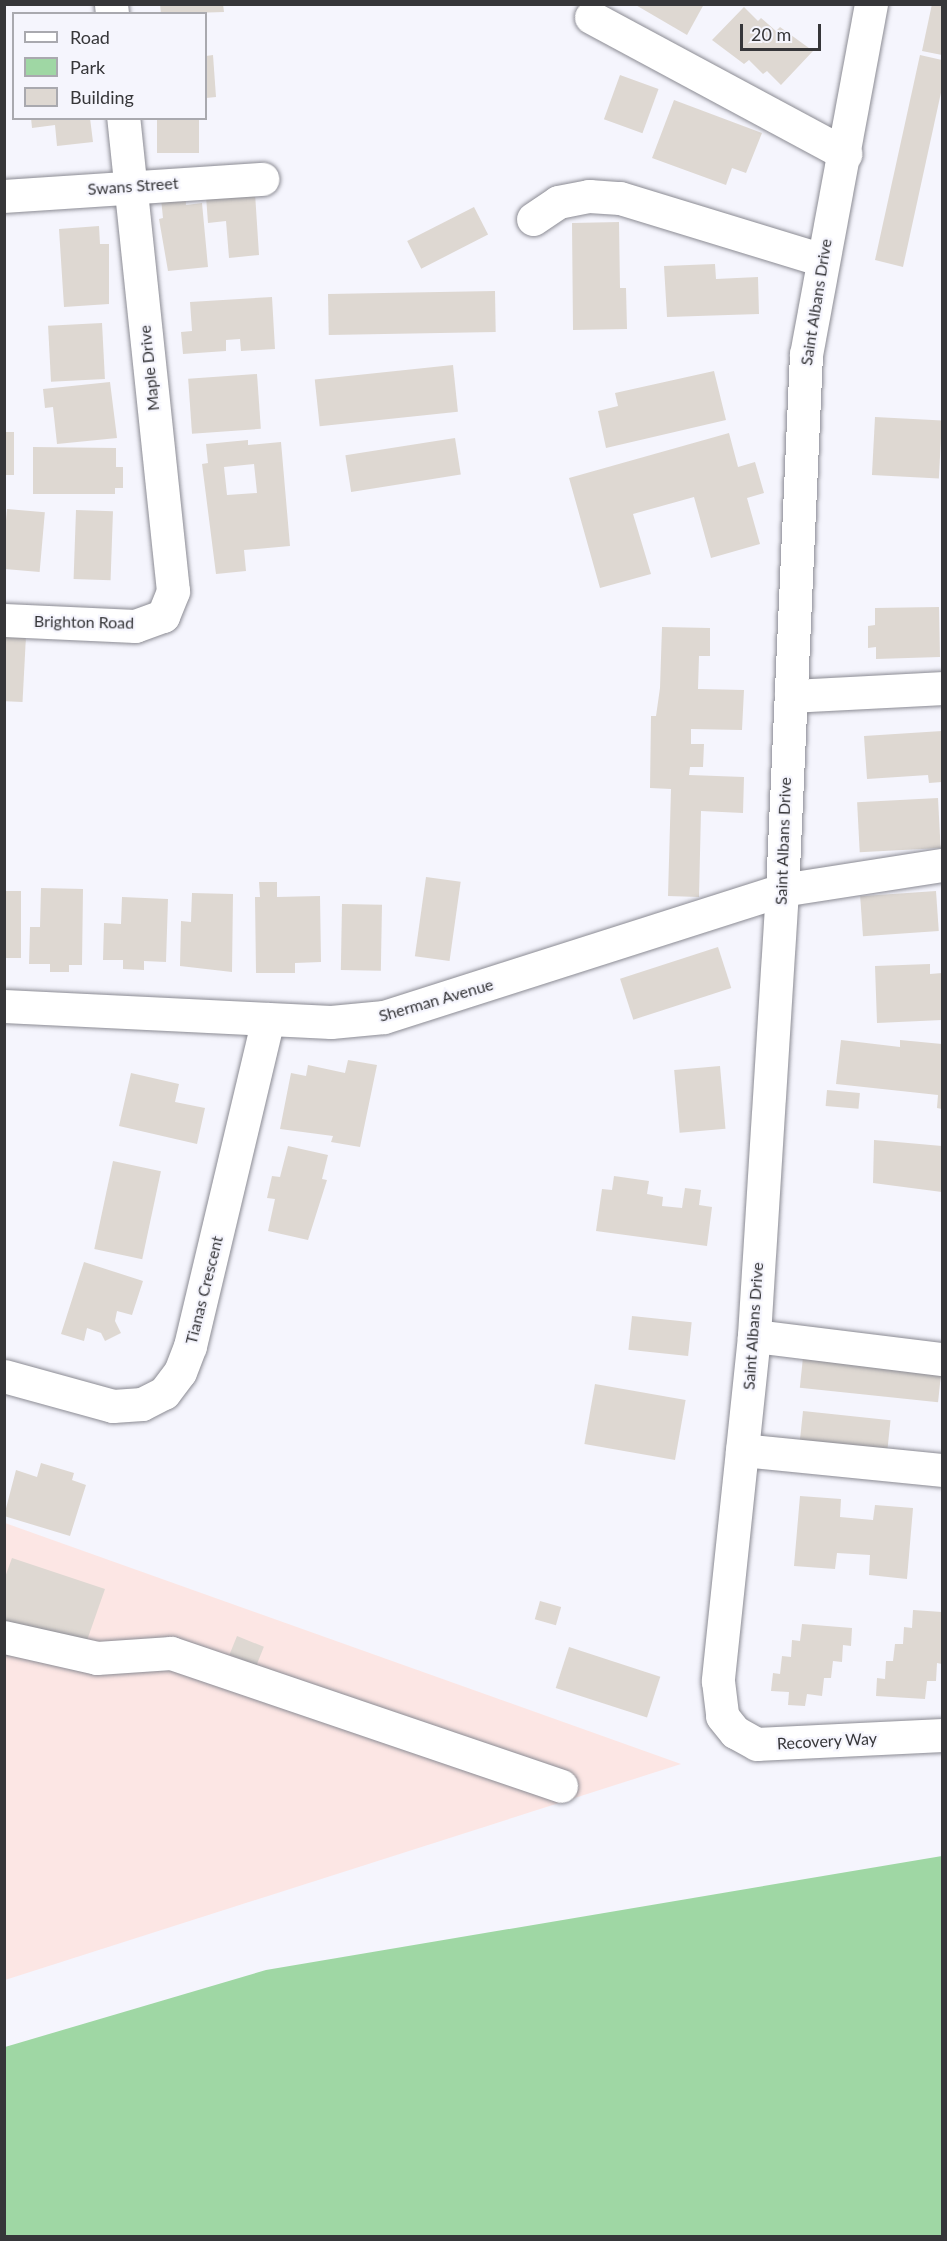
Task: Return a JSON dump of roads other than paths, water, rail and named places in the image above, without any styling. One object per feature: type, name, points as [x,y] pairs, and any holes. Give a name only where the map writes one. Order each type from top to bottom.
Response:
[{"type":"street","name":"Saint Albans Drive","points":[[718,1681],[754,1336],[782,890],[806,354],[845,154],[871,4]]},
{"type":"street","points":[[591,17],[845,154]]},
{"type":"street","name":"Maple Drive","points":[[123,120],[172,591],[163,616]]},
{"type":"street","name":"Swans Street","points":[[4,196],[262,179]]},
{"type":"street","points":[[533,219],[558,202],[589,196],[620,198],[823,260]]},
{"type":"street","name":"Brighton Road","points":[[4,620],[135,626],[163,616]]},
{"type":"street","points":[[791,696],[942,688]]},
{"type":"street","name":"Sherman Avenue","points":[[4,1006],[331,1022],[384,1017],[782,890],[942,866]]},
{"type":"street","name":"Tianas Crescent","points":[[4,1376],[113,1406],[141,1404],[164,1393],[180,1372],[190,1346],[268,1019]]},
{"type":"street","points":[[754,1336],[942,1359]]},
{"type":"street","points":[[742,1449],[942,1470]]},
{"type":"street","points":[[4,1637],[97,1658],[171,1653],[561,1786]]},
{"type":"street","name":"Recovery Way","points":[[718,1681],[722,1716],[735,1732],[757,1744],[942,1735]]}]
